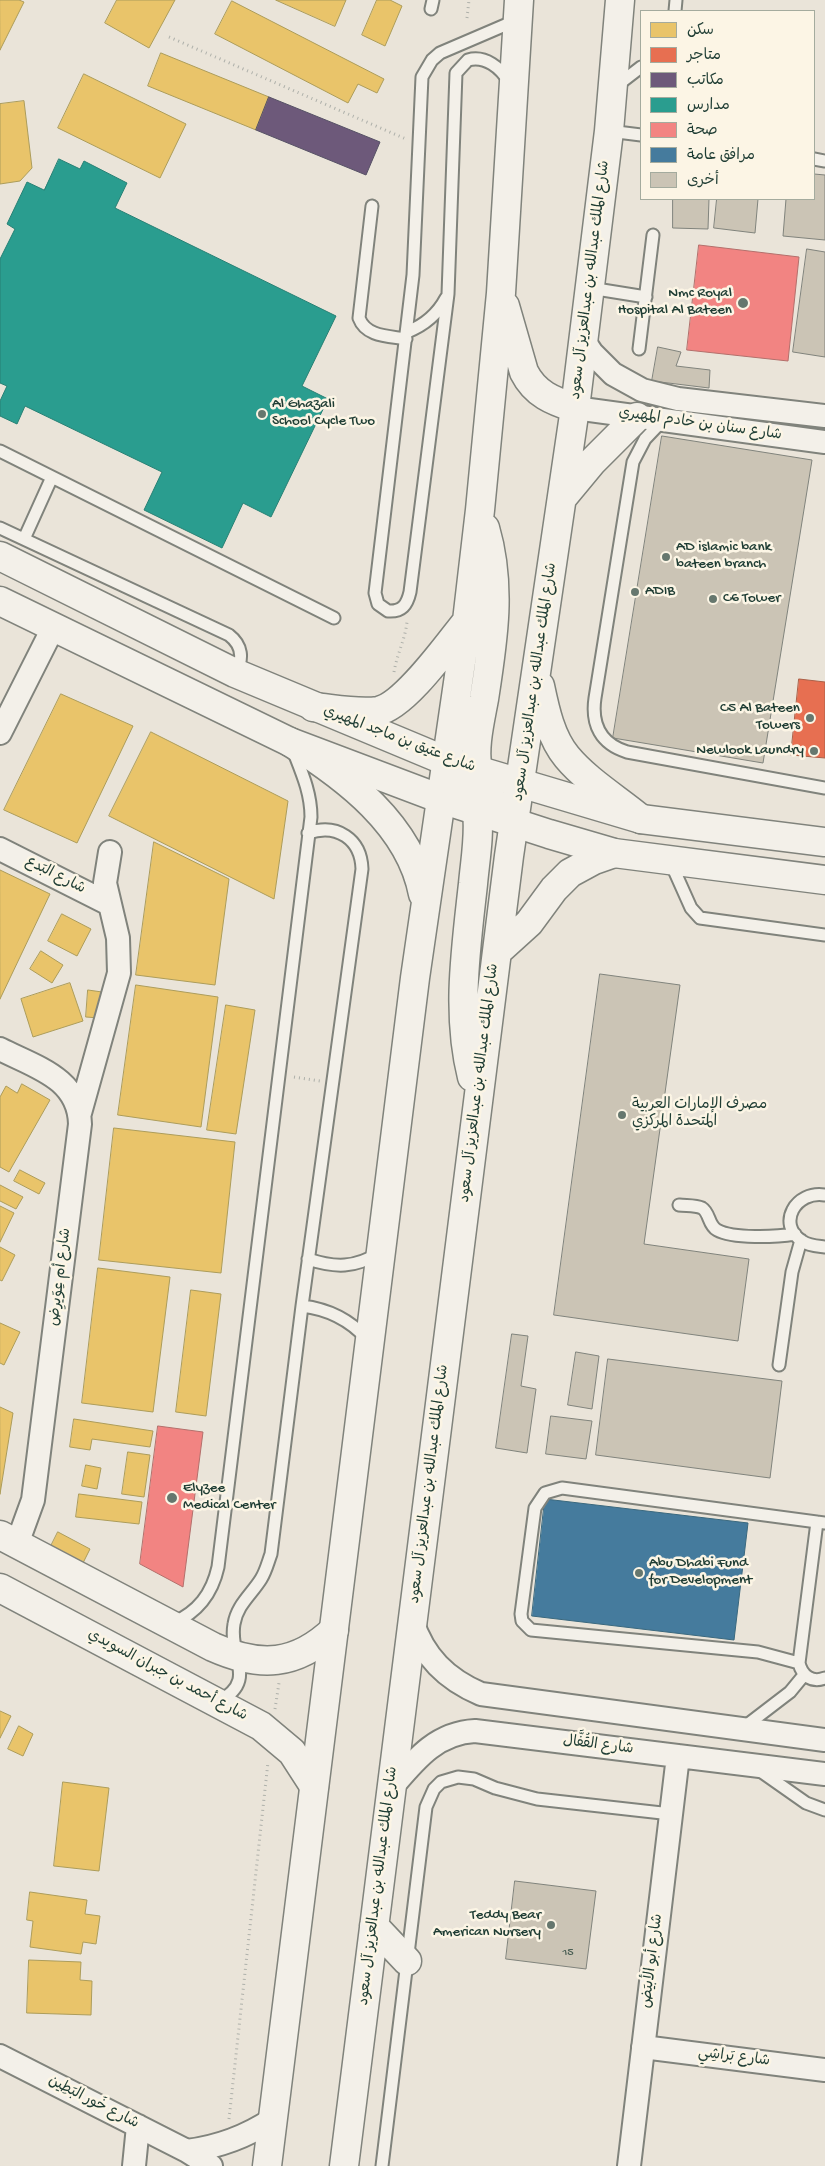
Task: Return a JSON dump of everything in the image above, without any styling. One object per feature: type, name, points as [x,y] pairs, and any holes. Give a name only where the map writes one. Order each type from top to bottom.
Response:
[{"type":"main road","name":"شارع الملك عبدالله بن عبدالعزيز آل سعود","points":[[344,2166],[497,952],[584,341],[609,131],[620,0]]},
{"type":"main road","points":[[267,2166],[424,913],[467,621],[480,510],[501,293],[518,10]]},
{"type":"main road","points":[[501,293],[529,381],[544,396],[575,408]]},
{"type":"main road","points":[[562,497],[592,462],[650,418]]},
{"type":"main road","points":[[480,510],[491,556],[496,603],[495,627],[479,735],[477,770],[482,785],[491,800],[515,823]]},
{"type":"main road","name":"شارع عتيق بن ماجد المهيري","points":[[0,556],[235,673],[446,761],[641,819],[825,842]]},
{"type":"main road","points":[[0,601],[290,742],[441,799],[614,852],[825,880]]},
{"type":"main road","points":[[313,707],[360,711],[380,710],[388,707],[417,681],[467,621]]},
{"type":"main road","points":[[537,672],[547,716],[566,756],[583,773],[641,819]]},
{"type":"main road","points":[[290,742],[343,778],[362,795],[395,832],[414,864],[420,881],[424,913]]},
{"type":"main road","points":[[446,761],[466,783],[478,811],[464,985],[466,1044],[478,1100]]},
{"type":"main road","points":[[497,952],[529,923],[554,889],[570,873],[578,867],[614,852]]},
{"type":"main road","points":[[8,1539],[237,1657],[259,1660],[282,1660],[310,1650],[334,1630]]},
{"type":"main road","name":"شارع أحمد بن جبران السويدي","points":[[0,1588],[218,1702],[271,1733],[292,1752],[314,1786]]},
{"type":"main road","points":[[374,1926],[407,1962]]},
{"type":"street","name":"شارع سنان بن خادم المهيري","points":[[584,341],[597,359],[613,374],[642,390],[660,396],[825,416]]},
{"type":"street","name":"شارع سنان بن خادم المهيري","points":[[575,408],[825,442]]},
{"type":"street","points":[[0,733],[53,628]]},
{"type":"street","name":"شارع البَدع","points":[[0,849],[109,904]]},
{"type":"street","points":[[80,1113],[119,974],[118,938],[109,904],[104,873],[110,852]]},
{"type":"street","name":"شارع أم عِوَيرِض","points":[[0,1049],[63,1083],[71,1091],[80,1113],[32,1500],[8,1539]]},
{"type":"street","points":[[412,1621],[424,1648],[437,1666],[453,1680],[481,1694],[742,1729],[820,1736]]},
{"type":"street","points":[[495,1733],[494,1714],[507,1699]]},
{"type":"street","name":"شارع القُفَّال","points":[[392,1787],[419,1756],[435,1742],[465,1732],[495,1733],[825,1774]]},
{"type":"street","name":"شارع أبو الأبيَض","points":[[629,2166],[678,1756]]},
{"type":"street","name":"شارع بَراشِي","points":[[643,2047],[825,2070]]},
{"type":"street","name":"شارع خَور البَطِين","points":[[0,2056],[187,2151],[211,2166]]},
{"type":"street","points":[[187,2151],[226,2143],[250,2133],[273,2119]]},
{"type":"street","points":[[134,2166],[138,2126]]},
{"type":"lane","points":[[512,91],[505,74],[491,63],[482,60],[468,60],[456,73],[448,294],[410,592],[406,605],[401,609],[394,611],[382,609],[375,593],[413,275],[422,77],[432,60],[448,48],[518,10]]},
{"type":"lane","points":[[613,88],[640,68]]},
{"type":"lane","points":[[609,131],[640,135]]},
{"type":"lane","points":[[372,206],[359,318],[361,324],[371,332],[407,336],[436,314],[448,294]]},
{"type":"lane","points":[[639,349],[653,235]]},
{"type":"lane","points":[[590,288],[646,297]]},
{"type":"lane","points":[[650,418],[645,439],[633,462],[595,698],[594,719],[597,729],[609,744],[627,752],[825,788]]},
{"type":"lane","points":[[0,451],[334,618]]},
{"type":"lane","points":[[24,539],[52,477]]},
{"type":"lane","points":[[0,528],[229,635],[235,639],[241,652],[241,660],[235,673]]},
{"type":"lane","points":[[171,1624],[189,1615],[204,1601],[213,1585],[218,1567],[311,801],[307,784],[290,742]]},
{"type":"lane","points":[[218,1702],[234,1692],[238,1684],[240,1665],[233,1636],[236,1615],[241,1605],[262,1577],[271,1554],[308,1259],[361,878],[362,859],[359,850],[346,835],[327,829],[308,833]]},
{"type":"lane","points":[[669,860],[691,908],[700,918],[825,935]]},
{"type":"lane","points":[[779,1365],[798,1237],[791,1219],[796,1203],[810,1194],[825,1194]]},
{"type":"lane","points":[[678,1205],[705,1210],[712,1226],[720,1231],[755,1236],[798,1237],[808,1244],[825,1247]]},
{"type":"lane","points":[[308,1259],[335,1267],[368,1260],[381,1252]]},
{"type":"lane","points":[[302,1306],[330,1312],[352,1325],[369,1341]]},
{"type":"lane","points":[[798,1663],[758,1652],[531,1630],[522,1621],[520,1614],[537,1529],[537,1502],[544,1493],[556,1488],[821,1523],[798,1663],[804,1675],[816,1680],[825,1678]]},
{"type":"lane","points":[[742,1729],[790,1692],[804,1675]]},
{"type":"lane","points":[[751,1765],[801,1800],[825,1810]]},
{"type":"lane","points":[[382,2166],[426,1807],[434,1789],[442,1782],[451,1778],[466,1777],[495,1788],[537,1799],[671,1814]]},
{"type":"path","points":[[467,18],[469,0]]},
{"type":"path","points":[[169,37],[420,146]]},
{"type":"path","points":[[393,674],[396,659],[405,639],[407,621],[401,609]]},
{"type":"path","points":[[278,1074],[333,1083]]},
{"type":"path","points":[[226,2143],[271,1733],[282,1660]]},
{"type":"building: سكن","points":[[0,0],[19,0],[24,2],[0,50]]},
{"type":"building: سكن","points":[[117,0],[175,0],[149,48],[105,23]]},
{"type":"building: سكن","points":[[276,0],[346,0],[335,26]]},
{"type":"building: سكن","points":[[377,0],[390,0],[402,6],[385,46],[362,35]]},
{"type":"building: سكن","points":[[232,1],[384,79],[377,93],[358,84],[348,103],[215,34]]},
{"type":"building: سكن","points":[[161,53],[269,97],[256,130],[148,86]]},
{"type":"building: سكن","points":[[84,74],[186,124],[160,178],[58,128]]},
{"type":"building: سكن","points":[[24,101],[32,168],[20,181],[0,184],[0,104]]},
{"type":"building: سكن","points":[[61,694],[133,726],[77,843],[4,810]]},
{"type":"building: سكن","points":[[151,732],[288,801],[274,899],[109,816]]},
{"type":"building: سكن","points":[[154,842],[229,879],[215,985],[136,975]]},
{"type":"building: سكن","points":[[0,870],[50,894],[0,999]]},
{"type":"building: سكن","points":[[62,914],[91,929],[77,956],[48,941]]},
{"type":"building: سكن","points":[[41,951],[63,965],[52,983],[30,969]]},
{"type":"building: سكن","points":[[70,983],[83,1021],[33,1037],[21,999]]},
{"type":"building: سكن","points":[[136,985],[218,997],[201,1127],[118,1115]]},
{"type":"building: سكن","points":[[88,990],[102,992],[99,1018],[86,1017]]},
{"type":"building: سكن","points":[[226,1005],[255,1010],[236,1134],[207,1130]]},
{"type":"building: سكن","points":[[22,1084],[50,1100],[9,1172],[0,1167],[0,1097],[6,1086],[17,1093]]},
{"type":"building: سكن","points":[[114,1128],[235,1142],[221,1273],[99,1260]]},
{"type":"building: سكن","points":[[20,1170],[45,1183],[39,1194],[14,1181]]},
{"type":"building: سكن","points":[[0,1185],[23,1197],[16,1209],[0,1201]]},
{"type":"building: سكن","points":[[0,1206],[14,1213],[0,1242]]},
{"type":"building: سكن","points":[[0,1247],[15,1255],[2,1281],[0,1280]]},
{"type":"building: سكن","points":[[98,1268],[170,1277],[153,1412],[82,1403]]},
{"type":"building: سكن","points":[[191,1290],[221,1294],[206,1416],[176,1412]]},
{"type":"building: سكن","points":[[0,1323],[20,1332],[4,1365],[0,1363]]},
{"type":"building: سكن","points":[[0,1407],[13,1413],[0,1494]]},
{"type":"building: سكن","points":[[74,1419],[153,1431],[150,1447],[92,1439],[90,1450],[70,1447]]},
{"type":"building: سكن","points":[[128,1452],[150,1455],[144,1497],[122,1494]]},
{"type":"building: سكن","points":[[86,1465],[101,1468],[97,1489],[82,1486]]},
{"type":"building: سكن","points":[[79,1494],[142,1502],[139,1524],[76,1517]]},
{"type":"building: سكن","points":[[58,1532],[90,1549],[83,1563],[51,1546]]},
{"type":"building: سكن","points":[[0,1711],[11,1716],[0,1738]]},
{"type":"building: سكن","points":[[19,1726],[33,1734],[23,1756],[8,1749]]},
{"type":"building: سكن","points":[[63,1782],[109,1788],[99,1871],[54,1866]]},
{"type":"building: سكن","points":[[30,1892],[87,1900],[85,1914],[100,1916],[96,1944],[83,1942],[81,1954],[30,1947],[33,1921],[27,1920]]},
{"type":"building: سكن","points":[[29,1960],[81,1962],[80,1980],[92,1981],[91,2015],[27,2013]]},
{"type":"building: متاجر","name":"C5 Al Bateen Towers","points":[[799,679],[825,682],[825,758],[791,755]]},
{"type":"building: مكاتب","points":[[269,97],[380,142],[366,175],[256,130]]},
{"type":"building: مدارس","points":[[59,159],[80,169],[84,161],[127,183],[115,208],[336,316],[302,386],[328,399],[271,517],[243,503],[222,548],[144,510],[162,472],[25,406],[17,424],[0,416],[0,401],[7,386],[0,383],[0,259],[15,229],[7,224],[27,182],[44,190]]},
{"type":"building: صحة","name":"Nmc Royal Hospital Al Bateen","points":[[699,245],[799,257],[788,361],[687,350]]},
{"type":"building: صحة","name":"Elyzee Medical Center","points":[[158,1426],[203,1432],[183,1587],[140,1564]]},
{"type":"building: مرافق عامة","name":"Abu Dhabi Fund for Development","points":[[545,1499],[748,1523],[734,1640],[532,1616]]},
{"type":"building: أخرى","points":[[815,174],[825,175],[825,240],[783,236],[786,200],[815,200]]},
{"type":"building: أخرى","points":[[673,200],[709,200],[708,229],[673,228]]},
{"type":"building: أخرى","points":[[717,200],[758,200],[755,233],[714,228]]},
{"type":"building: أخرى","points":[[807,249],[825,252],[825,357],[793,352]]},
{"type":"building: أخرى","points":[[658,347],[681,352],[676,366],[710,370],[709,388],[652,381]]},
{"type":"building: أخرى","name":"C6 Tower","points":[[662,436],[812,460],[763,763],[613,738]]},
{"type":"building: أخرى","name":"مصرف الإمارات العربية المتحدة المركزي","points":[[600,974],[680,985],[644,1244],[749,1259],[738,1341],[554,1315]]},
{"type":"building: أخرى","points":[[512,1334],[528,1336],[521,1386],[536,1389],[527,1453],[496,1448]]},
{"type":"building: أخرى","points":[[576,1352],[599,1356],[592,1409],[568,1405]]},
{"type":"building: أخرى","points":[[608,1359],[782,1381],[770,1478],[596,1455]]},
{"type":"building: أخرى","points":[[551,1416],[592,1421],[586,1459],[546,1454]]},
{"type":"building: أخرى","name":"Teddy Bear American Nursery","points":[[515,1881],[596,1891],[586,1969],[506,1959]]},
{"type":"place","name":"Nmc Royal Hospital Al Bateen","points":[[743,303]]},
{"type":"place","name":"Al Ghazali School Cycle Two","points":[[262,414]]},
{"type":"place","name":"AD islamic bank bateen branch","points":[[666,557]]},
{"type":"place","name":"ADIB","points":[[635,592]]},
{"type":"place","name":"C6 Tower","points":[[713,599]]},
{"type":"place","name":"C5 Al Bateen Towers","points":[[810,718]]},
{"type":"place","name":"Newlook Laundry","points":[[814,751]]},
{"type":"place","name":"مصرف الإمارات العربية المتحدة المركزي","points":[[622,1115]]},
{"type":"place","name":"Elyzee Medical Center","points":[[172,1498]]},
{"type":"place","name":"Abu Dhabi Fund for Development","points":[[639,1573]]},
{"type":"place","name":"Teddy Bear American Nursery","points":[[551,1925]]}]
